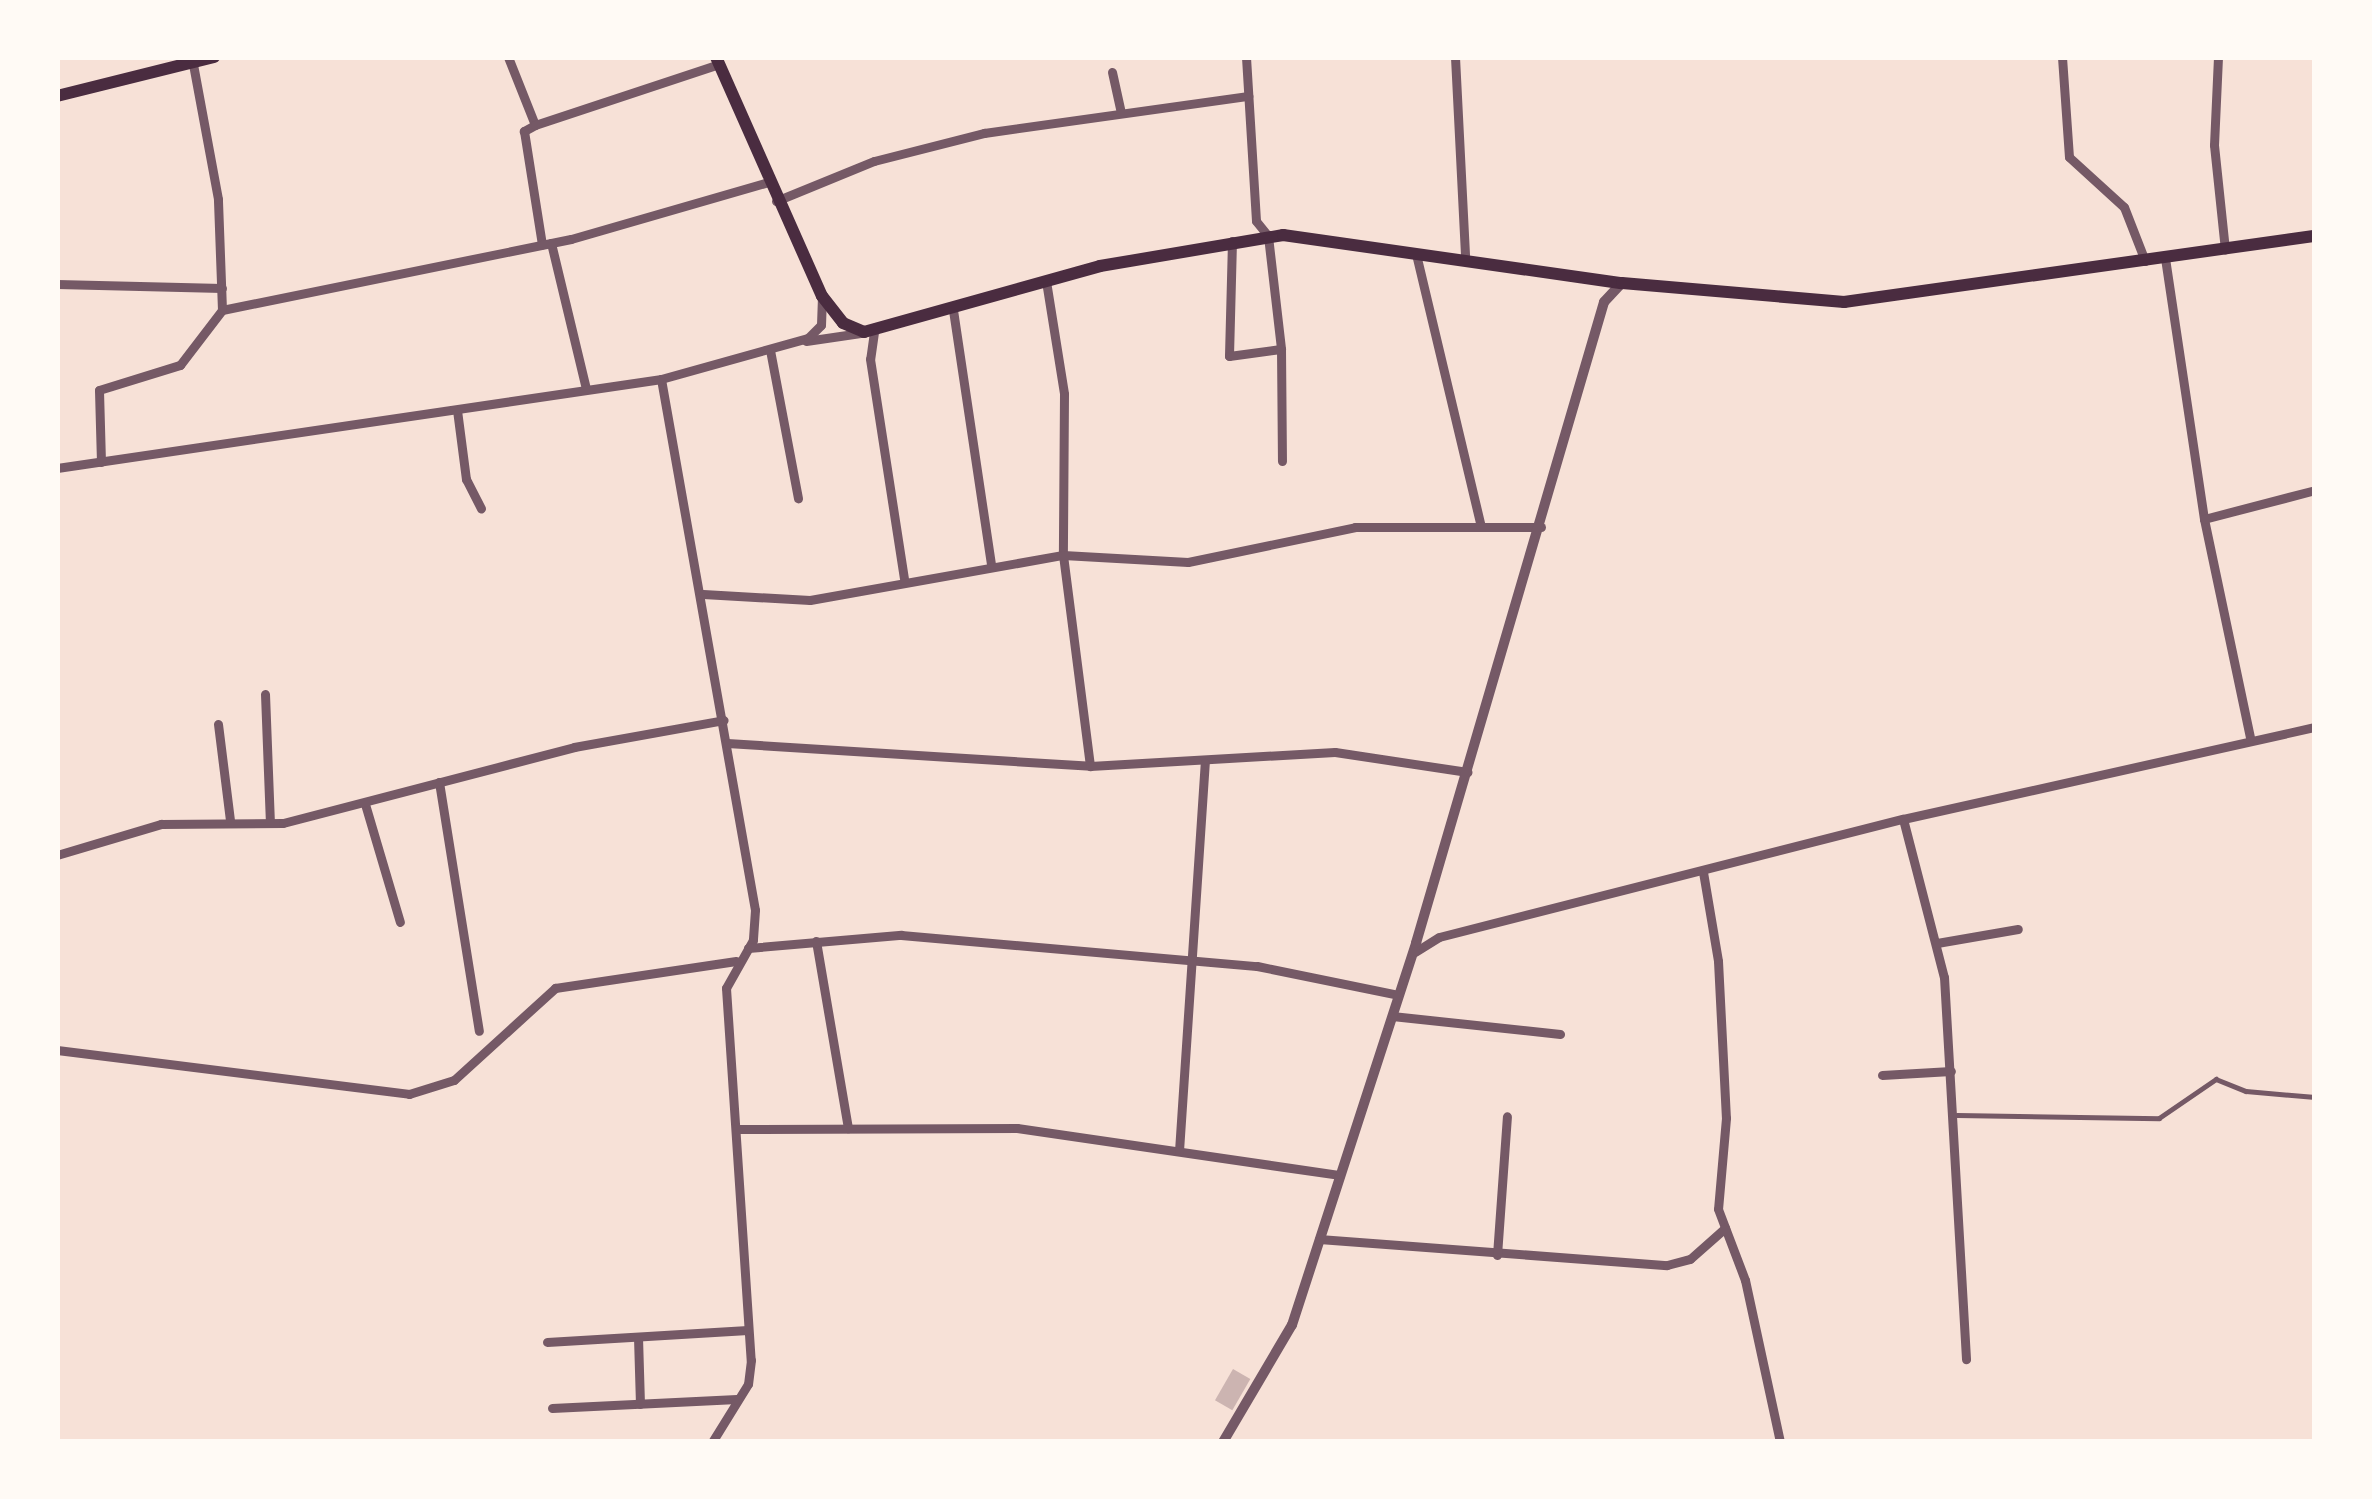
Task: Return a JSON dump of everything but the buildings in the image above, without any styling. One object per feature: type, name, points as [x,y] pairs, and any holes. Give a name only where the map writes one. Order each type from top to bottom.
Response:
[{"type":"main road","points":[[57,96],[214,57]]},
{"type":"main road","points":[[718,60],[822,296],[843,322],[869,332],[1046,280],[1268,236],[1415,248],[1622,283],[1844,302],[2315,236]]},
{"type":"street","points":[[508,57],[536,125]]},
{"type":"street","points":[[1246,57],[1256,221],[1268,236],[1281,349],[1282,460]]},
{"type":"street","points":[[1455,57],[1465,255]]},
{"type":"street","points":[[2062,57],[2069,158],[2124,207],[2145,261]]},
{"type":"street","points":[[2218,57],[2214,145],[2225,249]]},
{"type":"street","points":[[101,462],[99,390],[180,364],[222,310],[218,199],[192,60]]},
{"type":"street","points":[[586,389],[546,244],[524,131],[718,60]]},
{"type":"street","points":[[1112,71],[1121,113]]},
{"type":"street","points":[[776,200],[874,161],[965,138],[1248,96]]},
{"type":"street","points":[[222,310],[546,244],[768,182]]},
{"type":"street","points":[[1232,241],[1228,353],[1232,360],[1281,349]]},
{"type":"street","points":[[1415,248],[1480,523]]},
{"type":"street","points":[[2164,258],[2204,519],[2250,737]]},
{"type":"street","points":[[1596,279],[1604,302]]},
{"type":"street","points":[[1046,280],[1064,394],[1063,555],[1090,766]]},
{"type":"street","points":[[1223,1442],[1276,1360],[1319,1239],[1424,916],[1542,527],[1604,302],[1622,283]]},
{"type":"street","points":[[57,284],[222,288]]},
{"type":"street","points":[[795,343],[818,332],[822,296]]},
{"type":"street","points":[[953,310],[991,566]]},
{"type":"street","points":[[57,468],[661,380],[795,343],[869,332],[904,578]]},
{"type":"street","points":[[770,350],[798,499]]},
{"type":"street","points":[[661,380],[703,594],[755,910],[748,948],[736,961],[726,1007],[752,1360],[737,1399],[712,1442]]},
{"type":"street","points":[[457,410],[466,479],[481,508]]},
{"type":"street","points":[[2204,519],[2315,490]]},
{"type":"street","points":[[703,594],[796,601],[904,578],[1063,555],[1189,562],[1355,527],[1480,523],[1542,527]]},
{"type":"street","points":[[265,694],[270,822]]},
{"type":"street","points":[[57,855],[161,824],[270,822],[365,804],[574,746],[724,720]]},
{"type":"street","points":[[218,724],[230,821]]},
{"type":"street","points":[[1412,954],[1439,937],[1904,819],[2250,737],[2315,727]]},
{"type":"street","points":[[727,743],[1090,766],[1335,752],[1467,772]]},
{"type":"street","points":[[1179,1151],[1196,962],[1205,763]]},
{"type":"street","points":[[440,782],[479,1031]]},
{"type":"street","points":[[365,804],[400,922]]},
{"type":"street","points":[[1904,819],[1937,943],[1952,1071],[1966,1359]]},
{"type":"street","points":[[1703,872],[1718,961],[1726,1135],[1718,1209],[1745,1280],[1780,1442]]},
{"type":"street","points":[[1424,916],[1439,937]]},
{"type":"street","points":[[1937,943],[2018,929]]},
{"type":"street","points":[[748,948],[901,935],[1196,962],[1398,995]]},
{"type":"street","points":[[816,941],[848,1129]]},
{"type":"street","points":[[57,1050],[409,1094],[454,1080],[555,988],[736,961]]},
{"type":"street","points":[[1392,1016],[1560,1034]]},
{"type":"street","points":[[1882,1075],[1952,1071]]},
{"type":"street","points":[[1497,1255],[1507,1116]]},
{"type":"street","points":[[736,1130],[1017,1128],[1339,1175]]},
{"type":"street","points":[[1319,1239],[1667,1265],[1690,1259],[1725,1228]]},
{"type":"street","points":[[547,1342],[748,1330]]},
{"type":"street","points":[[638,1336],[640,1404]]},
{"type":"street","points":[[552,1408],[737,1399]]},
{"type":"lane","points":[[1957,1115],[2159,1118],[2216,1079],[2246,1091],[2315,1097]]}]
